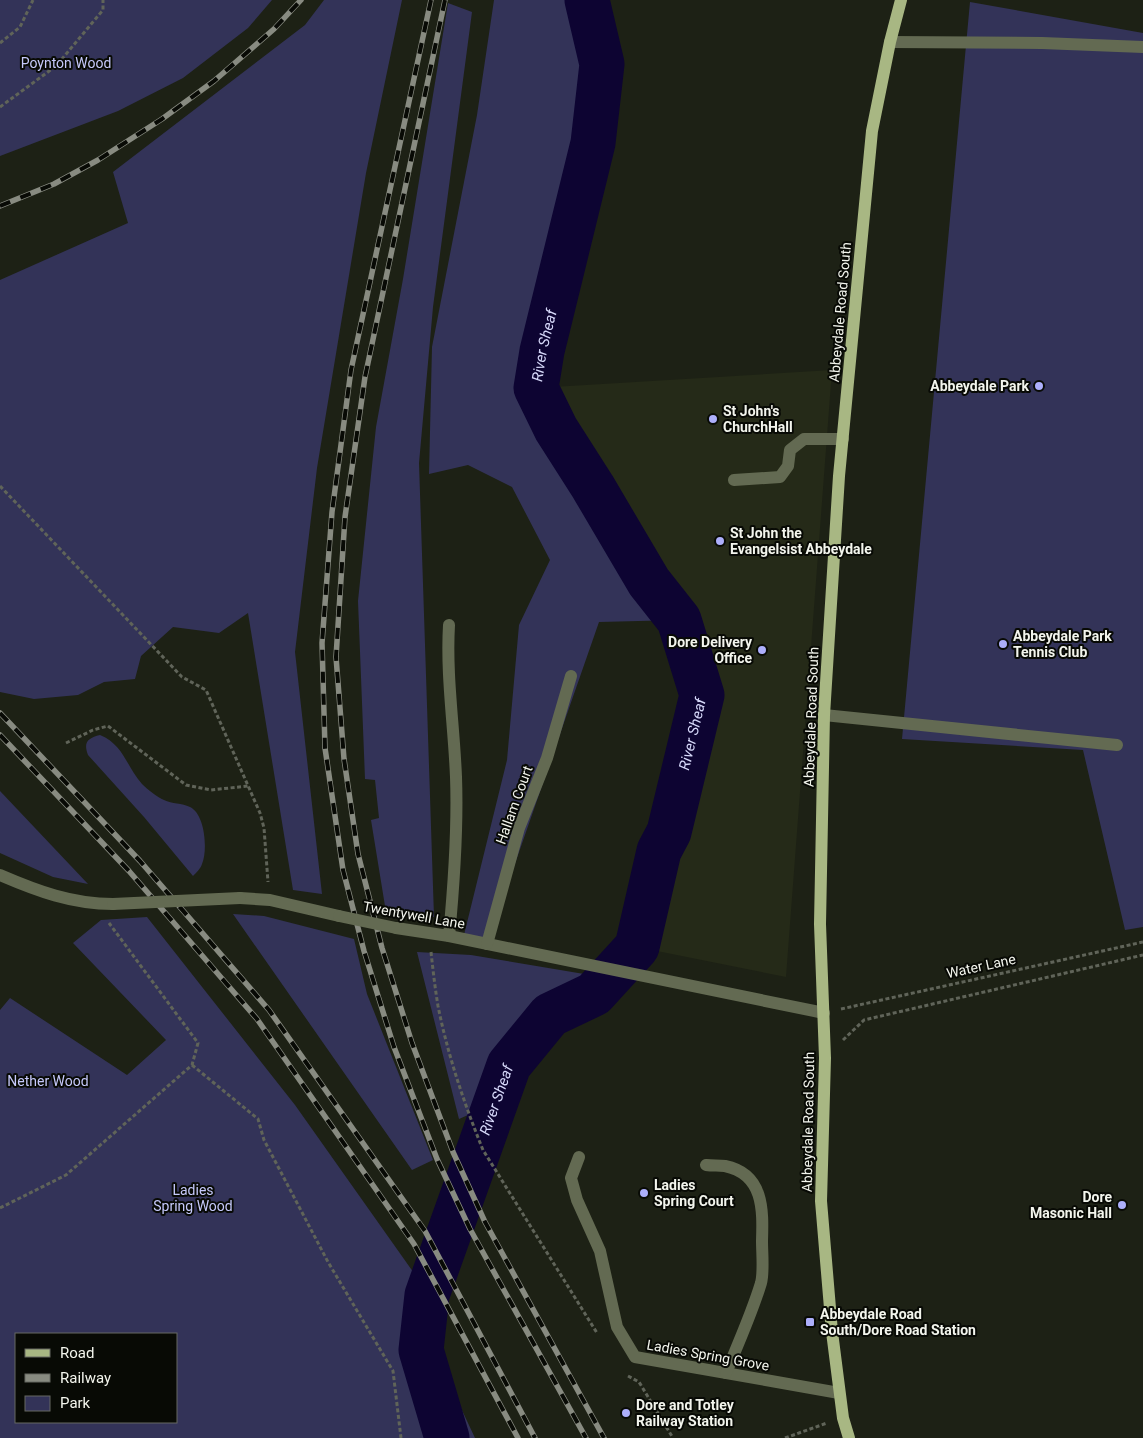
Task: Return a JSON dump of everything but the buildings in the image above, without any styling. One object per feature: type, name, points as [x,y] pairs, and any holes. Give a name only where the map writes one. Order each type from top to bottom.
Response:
[{"type":"main road","name":"Abbeydale Road South","points":[[848,1438],[839,1393],[832,1332],[821,1201],[824,1013],[820,924],[824,716],[843,439],[872,131],[890,42],[901,0]]},
{"type":"street","points":[[890,42],[1042,43],[1143,47]]},
{"type":"street","points":[[734,480],[780,477],[788,466],[790,450],[804,439],[843,439]]},
{"type":"street","points":[[449,625],[447,650],[456,778],[455,871],[449,936]]},
{"type":"street","name":"Hallam Court","points":[[487,944],[519,828],[547,758],[571,676]]},
{"type":"street","points":[[824,716],[1117,745]]},
{"type":"street","name":"Twentywell Lane","points":[[0,875],[59,898],[92,904],[240,898],[270,900],[396,928],[449,936],[824,1013]]},
{"type":"street","name":"Ladies Spring Grove","points":[[579,1157],[571,1178],[576,1200],[600,1251],[617,1327],[635,1357],[839,1393]]},
{"type":"street","points":[[706,1165],[732,1168],[747,1177],[756,1188],[763,1214],[761,1281],[726,1373]]},
{"type":"path","points":[[0,43],[20,28],[33,0]]},
{"type":"path","points":[[0,107],[56,66],[103,10],[103,0]]},
{"type":"path","points":[[0,486],[182,677],[206,690],[260,813],[264,828],[270,900]]},
{"type":"path","points":[[66,743],[93,730],[108,726],[186,785],[210,790],[248,786]]},
{"type":"path","points":[[0,1208],[66,1175],[192,1065],[198,1043],[106,920],[108,904]]},
{"type":"path","points":[[430,934],[437,995],[451,1061],[483,1150],[601,1339]]},
{"type":"path","name":"Water Lane","points":[[824,1013],[1143,942]]},
{"type":"path","points":[[824,1058],[864,1020],[1143,955]]},
{"type":"path","points":[[192,1065],[258,1119],[264,1140],[328,1262],[393,1371],[401,1438]]},
{"type":"path","points":[[622,1372],[639,1382],[674,1438]]},
{"type":"path","points":[[785,1438],[843,1418]]},
{"type":"shaded area","points":[[832,370],[786,977],[637,947],[659,851],[669,832],[701,695],[679,620],[649,582],[536,388]]},
{"type":"green space","name":"Poynton Wood","points":[[0,0],[272,0],[248,28],[183,78],[118,111],[0,156]]},
{"type":"green space","points":[[324,0],[402,0],[366,173],[317,468],[295,652],[322,894],[293,890],[248,613],[219,633],[173,627],[141,656],[135,679],[104,682],[78,695],[34,699],[0,692],[0,280],[128,223],[113,172],[305,25]]},
{"type":"green space","points":[[494,0],[587,0],[602,64],[593,143],[542,351],[536,388],[649,582],[679,620],[599,622],[487,944],[463,939],[507,760],[519,625],[550,560],[512,487],[468,465],[429,474],[432,347],[477,115]]},
{"type":"green space","name":"Abbeydale Park","points":[[970,2],[1143,33],[1143,927],[1125,930],[1083,750],[902,739]]},
{"type":"green space","points":[[448,3],[472,12],[433,307],[419,463],[434,917],[385,906],[371,820],[379,818],[375,780],[365,779],[358,601],[376,427],[403,279]]},
{"type":"green space","points":[[100,735],[108,739],[120,750],[142,784],[149,790],[167,801],[190,807],[199,817],[204,833],[205,850],[201,866],[193,876],[144,817],[88,755],[86,744],[90,739]]},
{"type":"green space","points":[[0,791],[88,884],[53,877],[0,853]]},
{"type":"green space","points":[[233,914],[264,916],[354,939],[367,994],[433,1160],[412,1170]]},
{"type":"green space","name":"Ladies Spring Wood","points":[[147,917],[295,1105],[416,1276],[446,1376],[475,1438],[0,1438],[0,1010],[10,998],[127,1075],[166,1040],[73,943],[101,920]]},
{"type":"green space","points":[[417,952],[471,955],[596,976],[594,994],[550,1015],[509,1065],[495,1103],[459,1119]]},
{"type":"waterway","name":"River Sheaf","points":[[447,1438],[421,1350],[427,1295],[509,1065],[550,1015],[594,994],[637,947],[659,851],[669,832],[702,695],[679,620],[649,582],[556,429],[536,388],[542,351],[593,143],[602,64],[587,0]]},
{"type":"railway","points":[[0,206],[54,184],[98,160],[162,119],[214,81],[274,29],[301,0]]},
{"type":"railway","points":[[431,0],[351,370],[332,512],[322,643],[325,748],[343,870],[364,951],[394,1047],[437,1159],[470,1229],[586,1438]]},
{"type":"railway","points":[[445,0],[365,377],[345,517],[336,657],[344,759],[358,854],[382,948],[412,1043],[453,1152],[485,1222],[604,1438]]},
{"type":"railway","points":[[0,713],[140,861],[269,1010],[425,1231],[535,1438]]},
{"type":"railway","points":[[0,735],[129,871],[257,1019],[414,1244],[518,1438]]},
{"type":"place","name":"Abbeydale Park","points":[[1039,386]]},
{"type":"place","name":"St John's ChurchHall","points":[[713,419]]},
{"type":"place","name":"St John the Evangelsist Abbeydale","points":[[720,541]]},
{"type":"place","name":"Abbeydale Park Tennis Club","points":[[1003,644]]},
{"type":"place","name":"Dore Delivery Office","points":[[762,650]]},
{"type":"place","name":"Ladies Spring Court","points":[[644,1193]]},
{"type":"place","name":"Dore Masonic Hall","points":[[1122,1205]]},
{"type":"place","name":"Abbeydale Road South/Dore Road Station","points":[[810,1322]]},
{"type":"place","name":"Dore and Totley Railway Station","points":[[626,1413]]},
{"type":"park label","name":"Nether Wood","points":[[48,1081]]}]
